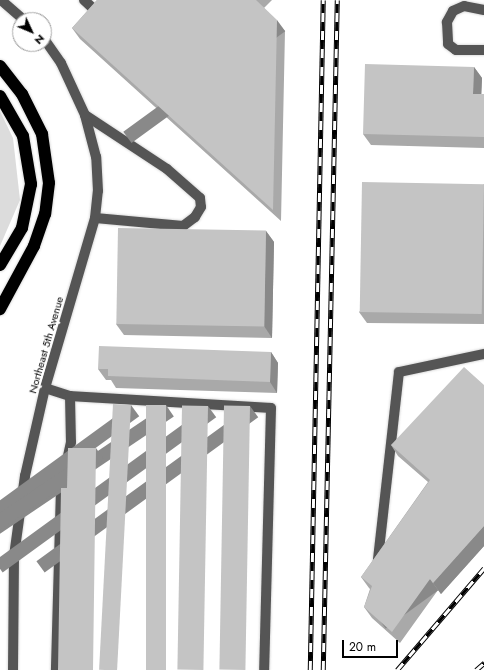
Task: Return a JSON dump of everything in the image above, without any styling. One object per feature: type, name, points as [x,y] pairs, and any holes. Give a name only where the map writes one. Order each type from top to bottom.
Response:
[{"type":"highway","points":[[0,66],[30,107],[42,134],[49,183],[36,240],[0,309]]},
{"type":"highway","points":[[0,96],[23,136],[31,184],[22,228],[0,265]]},
{"type":"street","points":[[1,0],[15,12]]},
{"type":"street","points":[[84,0],[97,12]]},
{"type":"street","points":[[484,10],[464,6],[453,11],[447,22],[448,44],[456,50],[484,50]]},
{"type":"street","name":"Northeast 5th Avenue","points":[[13,670],[14,556],[25,476],[45,388],[95,218],[96,157],[85,115],[61,63],[52,50]]},
{"type":"street","points":[[85,115],[167,169],[200,198],[201,207],[195,217],[183,226],[95,218]]},
{"type":"street","points":[[378,559],[399,372],[484,354]]},
{"type":"street","points":[[45,388],[70,396],[271,408],[264,670]]},
{"type":"street","points":[[56,670],[61,488],[71,442],[70,396]]},
{"type":"shaded area","points":[[0,111],[13,138],[20,200],[0,246]]},
{"type":"building","points":[[97,0],[256,0],[277,20],[273,210],[72,28]]},
{"type":"building","points":[[365,64],[474,67],[473,94],[484,94],[484,137],[363,134]]},
{"type":"building","points":[[362,182],[484,184],[482,314],[360,312]]},
{"type":"building","points":[[118,228],[266,231],[264,327],[116,324]]},
{"type":"building","points":[[99,346],[271,352],[270,382],[108,376],[108,369],[98,369]]},
{"type":"building","points":[[464,367],[484,385],[484,526],[433,583],[430,579],[392,632],[364,607],[372,586],[361,577],[430,480],[391,445]]},
{"type":"building","points":[[113,404],[131,405],[117,670],[99,670]]},
{"type":"building","points":[[146,405],[166,405],[166,670],[146,670]]},
{"type":"building","points":[[182,406],[208,406],[203,670],[177,670]]},
{"type":"building","points":[[224,406],[250,406],[245,670],[219,670]]},
{"type":"building","points":[[68,448],[96,448],[93,670],[58,670],[61,488],[67,488]]},
{"type":"railway","points":[[310,670],[323,0]]},
{"type":"railway","points":[[323,670],[337,0]]},
{"type":"railway","points":[[397,670],[484,568]]},
{"type":"railway","points":[[476,670],[484,663]]}]
